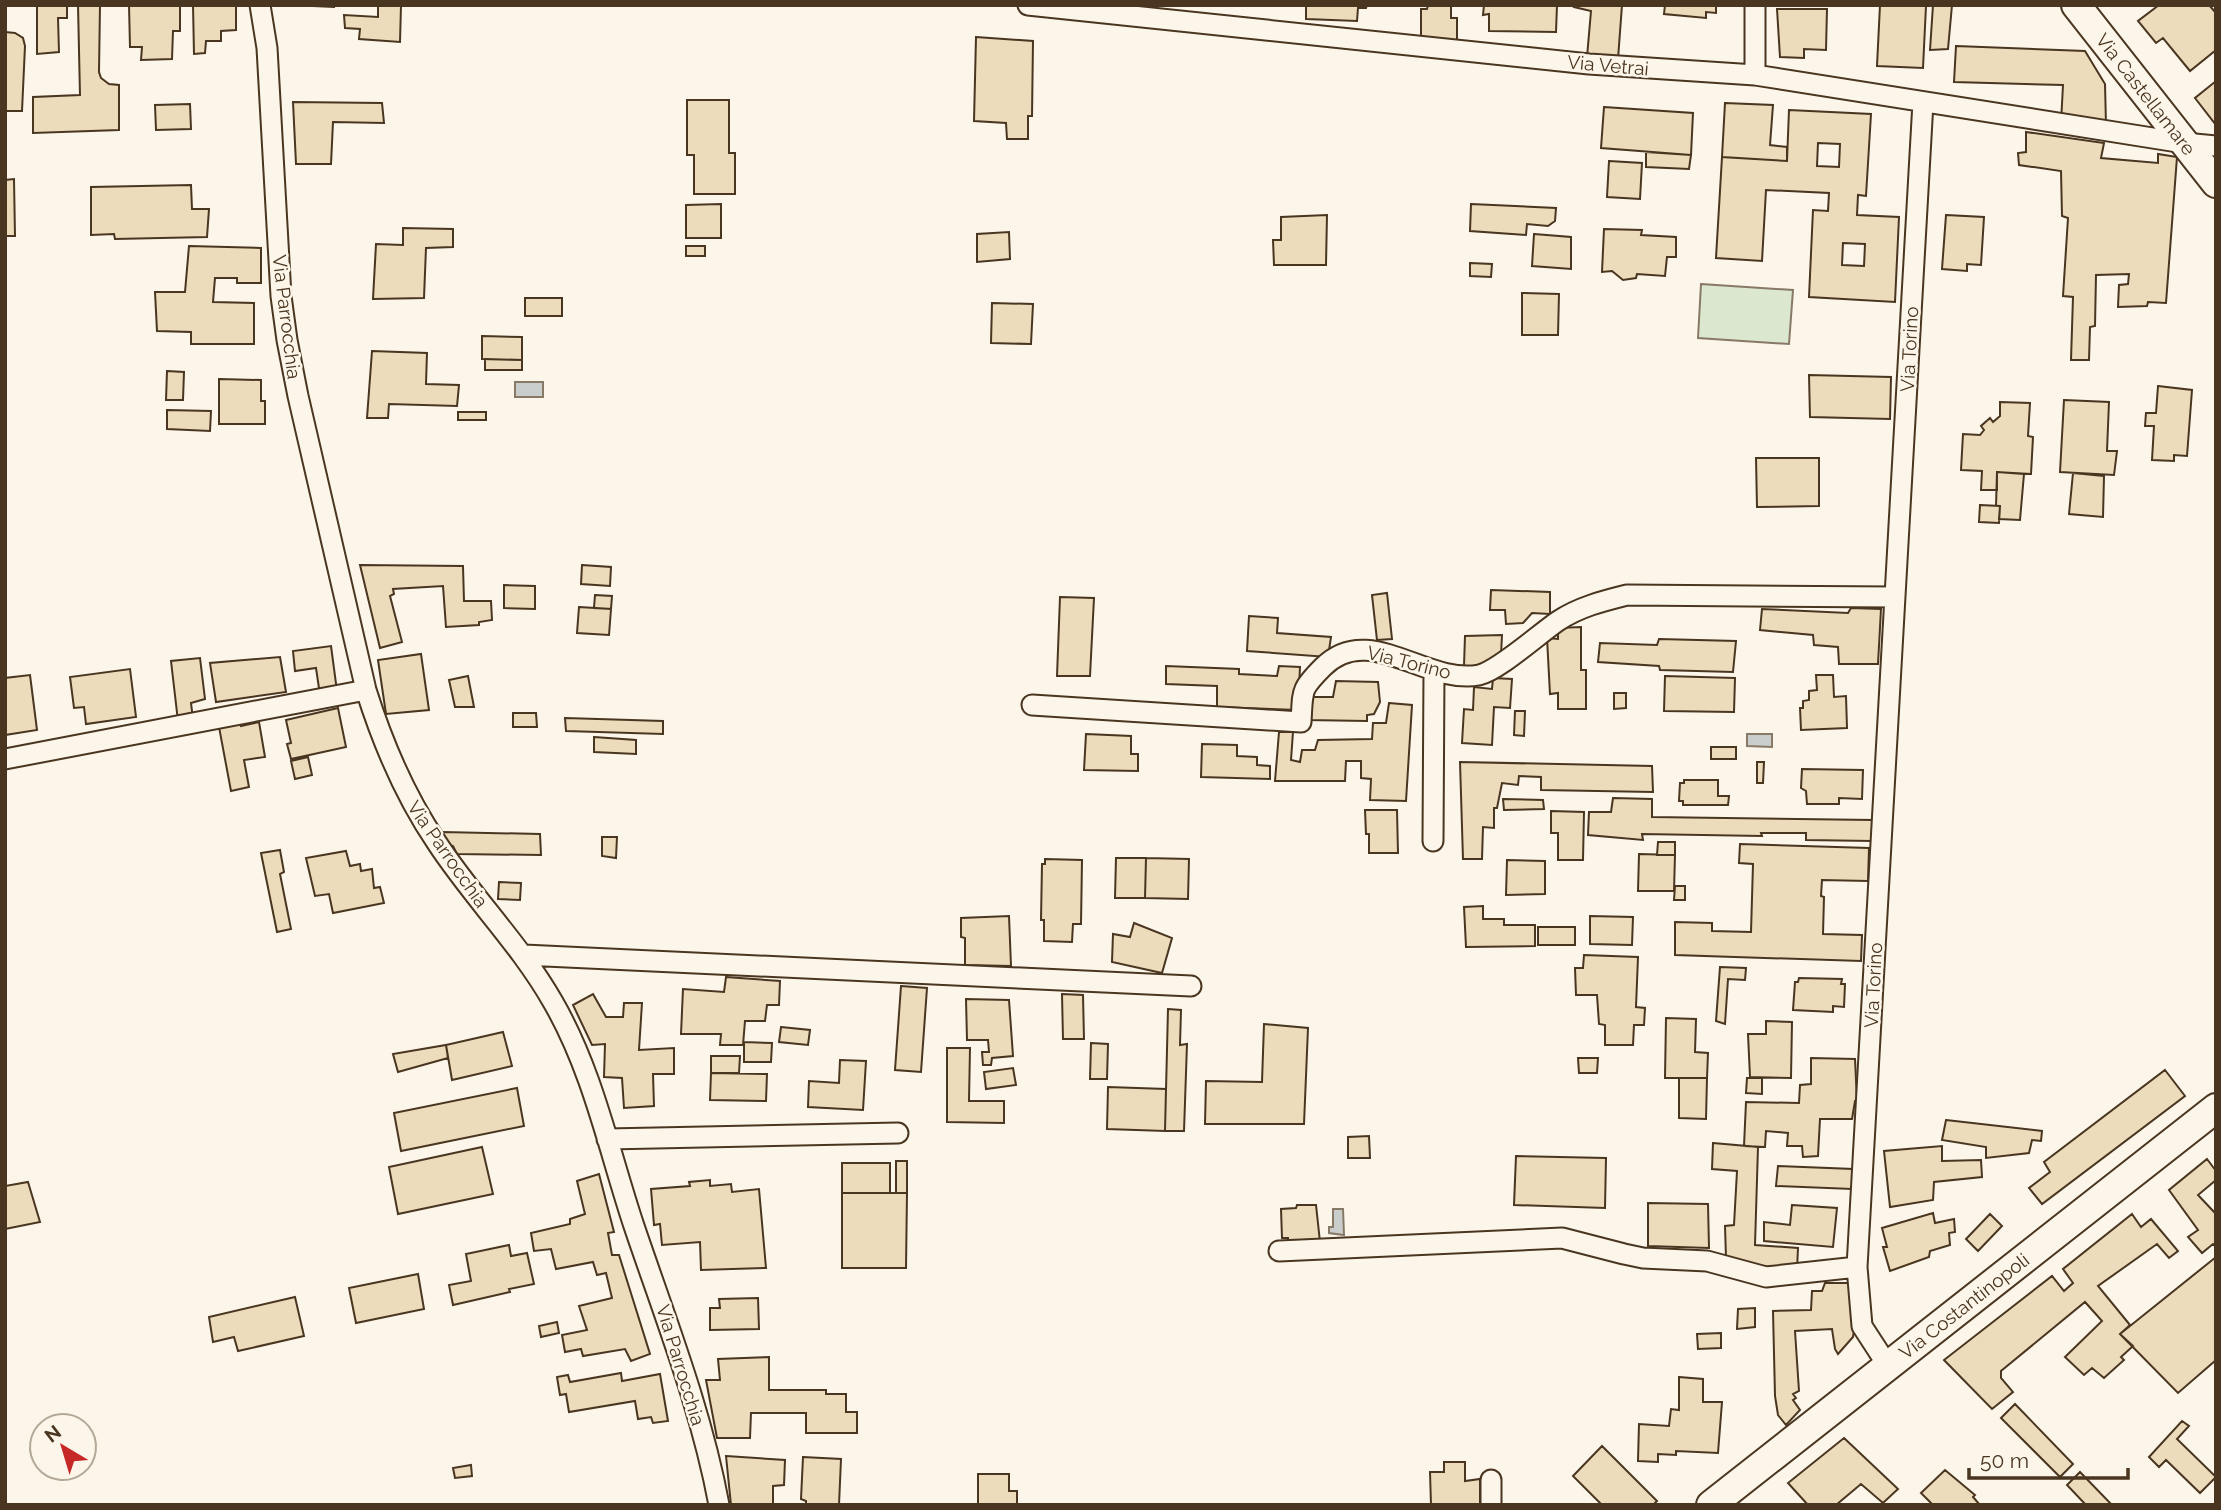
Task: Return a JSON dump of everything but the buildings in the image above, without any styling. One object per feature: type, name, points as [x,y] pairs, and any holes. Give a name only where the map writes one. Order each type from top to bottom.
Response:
[{"type":"street","name":"Via Parrocchia","points":[[260,5],[267,48],[281,296],[287,340],[366,690],[378,728],[407,795],[437,844],[524,955],[554,1003],[588,1079],[634,1226],[694,1399],[719,1505]]},
{"type":"street","name":"Via Vetrai","points":[[1028,5],[1589,64],[1755,75],[2184,144],[2216,146]]},
{"type":"street","points":[[1755,5],[1755,75]]},
{"type":"street","name":"Via Castellamare","points":[[2076,5],[2216,183]]},
{"type":"street","name":"Via Torino","points":[[1888,1366],[1862,1326],[1857,1267],[1923,102]]},
{"type":"street","name":"Via Torino","points":[[1032,705],[1301,722],[1303,687],[1326,663],[1348,650],[1376,650],[1434,671],[1481,675],[1561,619],[1594,603],[1627,595],[1895,597]]},
{"type":"street","points":[[1433,842],[1434,671]]},
{"type":"street","points":[[5,759],[366,690]]},
{"type":"street","points":[[524,955],[1191,986]]},
{"type":"street","name":"Via Costantinopoli","points":[[1711,1505],[2216,1108]]},
{"type":"street","points":[[607,1139],[898,1133]]},
{"type":"street","points":[[1279,1251],[1562,1238],[1643,1258],[1716,1262],[1766,1277],[1857,1267]]},
{"type":"street","points":[[1491,1480],[1491,1505]]},
{"type":"green space","points":[[1701,284],[1793,290],[1789,344],[1698,338]]},
{"type":"shaded area","points":[[515,382],[543,382],[543,397],[515,397]]},
{"type":"shaded area","points":[[1747,734],[1772,734],[1772,747],[1747,746]]},
{"type":"shaded area","points":[[1333,1209],[1343,1209],[1344,1235],[1329,1233],[1329,1227],[1333,1227]]}]
